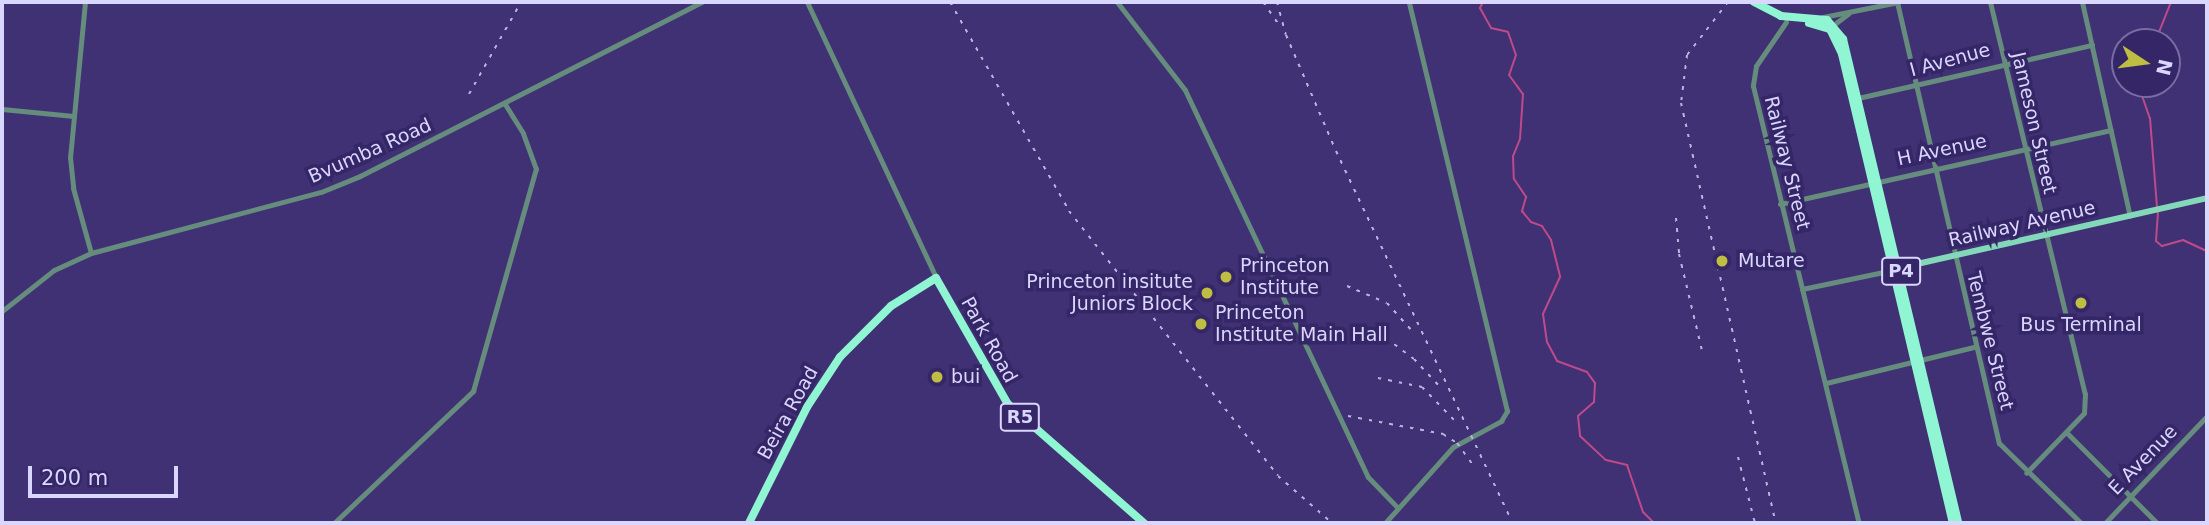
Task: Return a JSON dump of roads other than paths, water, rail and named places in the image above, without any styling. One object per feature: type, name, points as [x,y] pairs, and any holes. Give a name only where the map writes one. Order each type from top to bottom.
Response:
[{"type":"highway","points":[[1746,2],[1786,22],[1832,26]]},
{"type":"highway","points":[[1754,2],[1781,16],[1819,18],[1832,26]]},
{"type":"highway","name":"P4","points":[[1832,26],[1843,38],[1958,523]]},
{"type":"highway","name":"P4","points":[[1832,26],[1876,181]]},
{"type":"highway","name":"Beira Road","points":[[749,523],[822,380],[876,319],[936,278]]},
{"type":"highway","name":"Park Road","points":[[936,278],[1008,404],[1144,523]]},
{"type":"highway","name":"P4","points":[[1918,362],[1953,523]]},
{"type":"main road","name":"Railway Avenue","points":[[1896,269],[2207,198]]},
{"type":"street","points":[[85,2],[70,157],[73,188],[91,253]]},
{"type":"street","name":"Bvumba Road","points":[[2,310],[54,270],[91,253],[321,192],[505,104],[702,2]]},
{"type":"street","points":[[807,2],[936,278]]},
{"type":"street","points":[[1117,2],[1185,90],[1368,477],[1398,508]]},
{"type":"street","points":[[1385,523],[1453,447],[1501,421],[1507,411],[1409,2]]},
{"type":"street","points":[[1819,18],[1898,2]]},
{"type":"street","name":"Tembwe Street","points":[[1898,2],[1953,256],[1999,443],[2026,473],[2081,523]]},
{"type":"street","name":"Jameson Street","points":[[1990,2],[2044,236],[2085,394],[2084,413],[2067,433]]},
{"type":"street","points":[[2082,2],[2130,216]]},
{"type":"street","points":[[1832,26],[1854,10]]},
{"type":"street","name":"Railway Street","points":[[1786,22],[1752,76],[1780,204],[1859,523]]},
{"type":"street","name":"I Avenue","points":[[1858,98],[2004,62],[2092,45]]},
{"type":"street","points":[[334,523],[473,391],[536,169],[523,133],[505,104]]},
{"type":"street","points":[[2,108],[74,116]]},
{"type":"street","name":"H Avenue","points":[[1780,204],[2111,130]]},
{"type":"street","name":"Railway Avenue","points":[[1802,289],[1896,269]]},
{"type":"street","points":[[1826,383],[1974,347]]},
{"type":"street","name":"E Avenue","points":[[2105,523],[2205,418]]},
{"type":"street","points":[[2026,473],[2067,433],[2157,523]]},
{"type":"waterway","points":[[1483,2],[1480,8],[1491,28],[1508,32],[1516,55],[1509,75],[1523,94],[1520,139],[1513,156],[1514,179],[1526,197],[1522,211],[1531,222],[1542,226],[1551,240],[1560,277],[1543,314],[1547,342],[1557,361],[1587,372],[1595,383],[1594,402],[1578,416],[1580,436],[1606,460],[1627,465],[1643,512],[1654,523]]},
{"type":"waterway","points":[[2161,28],[2171,2]]},
{"type":"waterway","points":[[2143,98],[2150,118],[2157,207]]},
{"type":"waterway","points":[[2158,212],[2156,241],[2162,246],[2183,240],[2207,251]]},
{"type":"waterway","points":[[2207,265],[2207,270]]},
{"type":"railway","points":[[469,94],[521,2]]},
{"type":"railway","points":[[950,2],[1069,211],[1278,476],[1332,523]]},
{"type":"railway","points":[[1263,2],[1279,25]]},
{"type":"railway","points":[[1277,2],[1286,35],[1336,151],[1513,523]]},
{"type":"railway","points":[[1728,2],[1687,55],[1681,103],[1776,523]]},
{"type":"railway","points":[[1676,218],[1679,254],[1703,355]]},
{"type":"railway","points":[[1347,286],[1387,303],[1414,333]]},
{"type":"railway","points":[[1386,338],[1414,359],[1440,387]]},
{"type":"railway","points":[[1378,378],[1422,387],[1457,423]]},
{"type":"railway","points":[[1348,416],[1443,434],[1457,443],[1472,464]]},
{"type":"railway","points":[[1738,457],[1755,523]]},
{"type":"place","name":"Mutare","points":[[1722,261]]},
{"type":"place","name":"Princeton Institute","points":[[1226,277]]},
{"type":"place","name":"Princeton insitute Juniors Block","points":[[1207,293]]},
{"type":"place","name":"Bus Terminal","points":[[2081,303]]},
{"type":"place","name":"Princeton Institute Main Hall","points":[[1201,324]]},
{"type":"place","name":"bui","points":[[937,377]]}]
